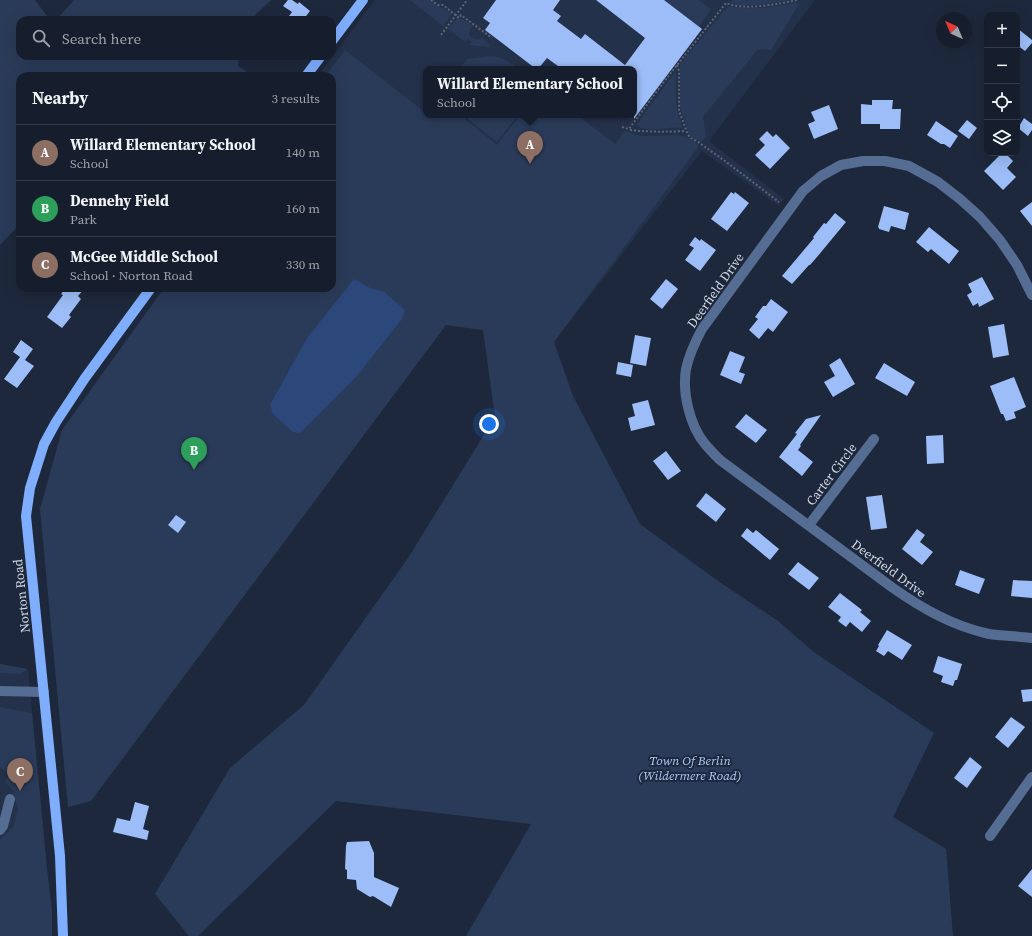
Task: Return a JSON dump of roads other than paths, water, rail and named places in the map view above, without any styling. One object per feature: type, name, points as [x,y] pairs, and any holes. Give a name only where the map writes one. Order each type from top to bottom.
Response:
[{"type":"main road","points":[[336,36],[363,0]]},
{"type":"main road","points":[[309,72],[318,60]]},
{"type":"main road","name":"Norton Road","points":[[63,936],[60,856],[26,516],[30,488],[44,444],[56,422],[85,378],[148,292]]},
{"type":"street","name":"Deerfield Drive","points":[[1032,295],[1017,265],[1000,240],[980,217],[960,198],[938,182],[909,166],[885,161],[863,160],[841,166],[821,176],[803,191],[702,329],[692,349],[686,370],[685,390],[689,412],[695,429],[705,444],[720,460],[893,588],[942,618],[964,627],[990,634],[1032,638]]},
{"type":"street","name":"Carter Circle","points":[[809,525],[874,439]]},
{"type":"street","points":[[0,691],[44,692]]},
{"type":"street","points":[[990,836],[1032,777]]},
{"type":"street","points":[[0,830],[3,826],[10,799]]},
{"type":"place","name":"Willard Elementary School","points":[[530,164]]},
{"type":"place","name":"Dennehy Field","points":[[194,470]]},
{"type":"place","name":"McGee Middle School","points":[[20,791]]},
{"type":"park label","name":"Town Of Berlin (Wildermere Road)","points":[[690,768]]}]
